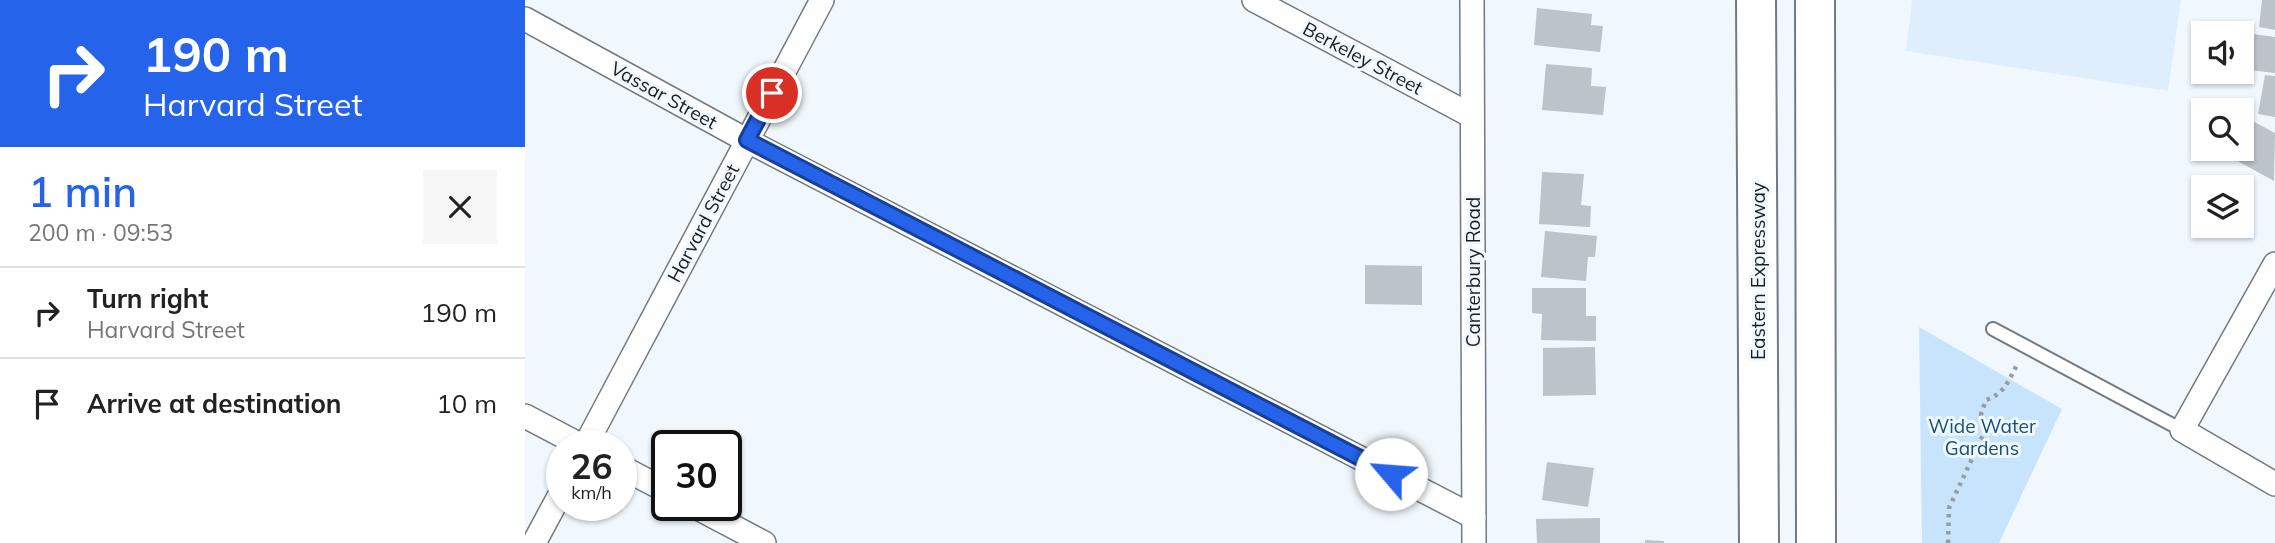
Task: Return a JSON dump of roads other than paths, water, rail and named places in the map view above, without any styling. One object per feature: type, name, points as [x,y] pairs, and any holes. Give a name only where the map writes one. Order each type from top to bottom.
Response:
[{"type":"highway","name":"Eastern Expressway","points":[[1756,0],[1759,541]]},
{"type":"highway","points":[[1815,0],[1816,543]]},
{"type":"highway","points":[[1816,149],[1828,0]]},
{"type":"street","name":"Harvard Street","points":[[593,430],[822,0]]},
{"type":"street","name":"Berkeley Street","points":[[1254,0],[1472,116]]},
{"type":"street","name":"Canterbury Road","points":[[1472,0],[1474,543]]},
{"type":"street","name":"Vassar Street","points":[[525,19],[747,140],[1474,517]]},
{"type":"street","points":[[2275,264],[2182,430],[2275,484]]},
{"type":"street","points":[[525,416],[553,430]]},
{"type":"street","points":[[534,543],[546,521]]},
{"type":"street","points":[[722,521],[764,543]]},
{"type":"lane","points":[[1993,329],[2182,430]]},
{"type":"park label","name":"Wide Water Gardens","points":[[1982,437]]}]
